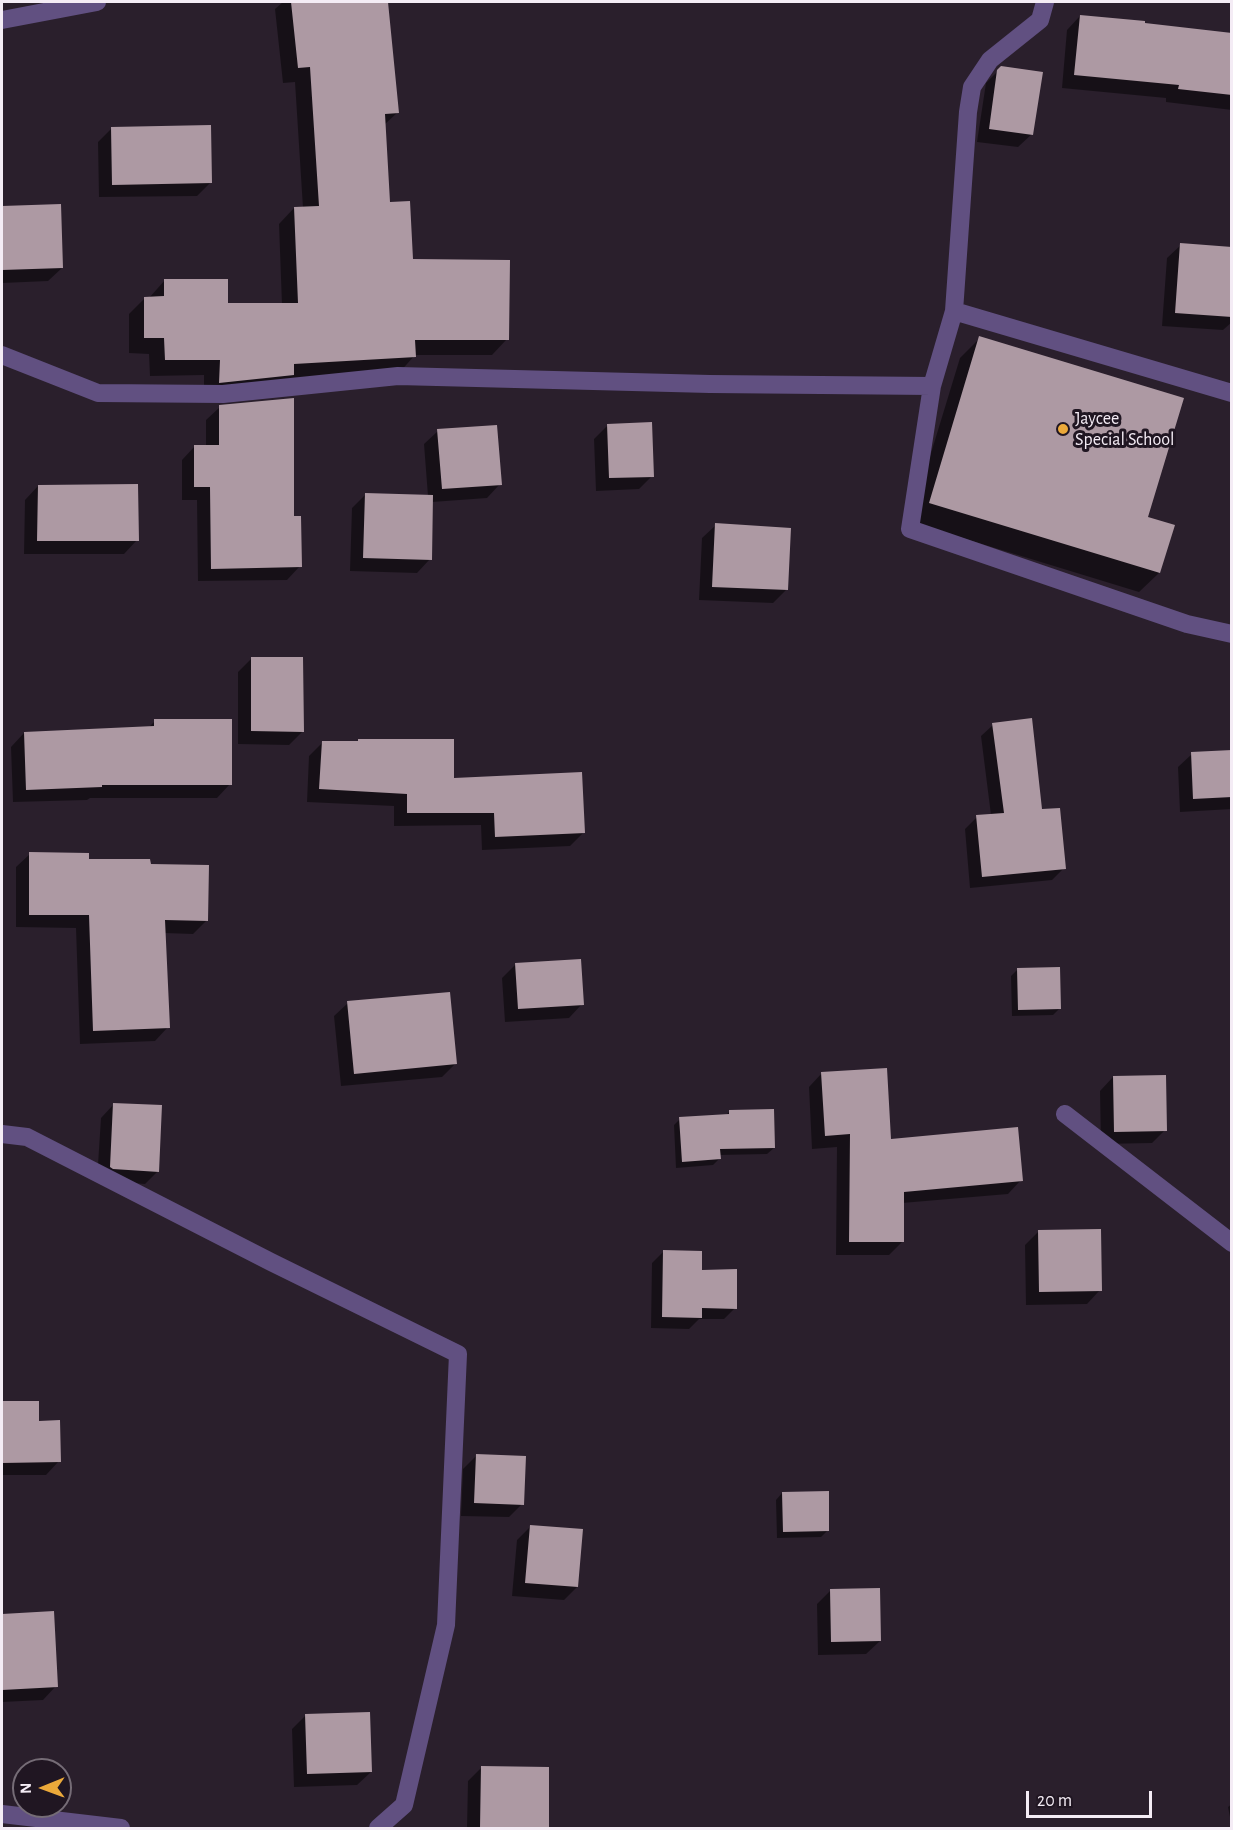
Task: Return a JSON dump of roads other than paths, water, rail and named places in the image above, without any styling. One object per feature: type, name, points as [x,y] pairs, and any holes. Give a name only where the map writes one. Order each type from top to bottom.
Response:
[{"type":"street","points":[[2,20],[97,2]]},
{"type":"street","points":[[1045,2],[1040,20],[990,60],[972,87],[968,112],[954,311],[932,386],[910,530],[1188,624],[1232,634]]},
{"type":"street","points":[[954,311],[1232,393]]},
{"type":"street","points":[[2,355],[98,393],[223,394],[398,376],[698,384],[932,386]]},
{"type":"street","points":[[1065,1114],[1232,1243]]},
{"type":"street","points":[[2,1134],[27,1137],[271,1262],[458,1354],[446,1625],[404,1806],[378,1828]]},
{"type":"street","points":[[2,1814],[121,1828]]},
{"type":"place","name":"Jaycee Special School","points":[[1063,429]]}]
